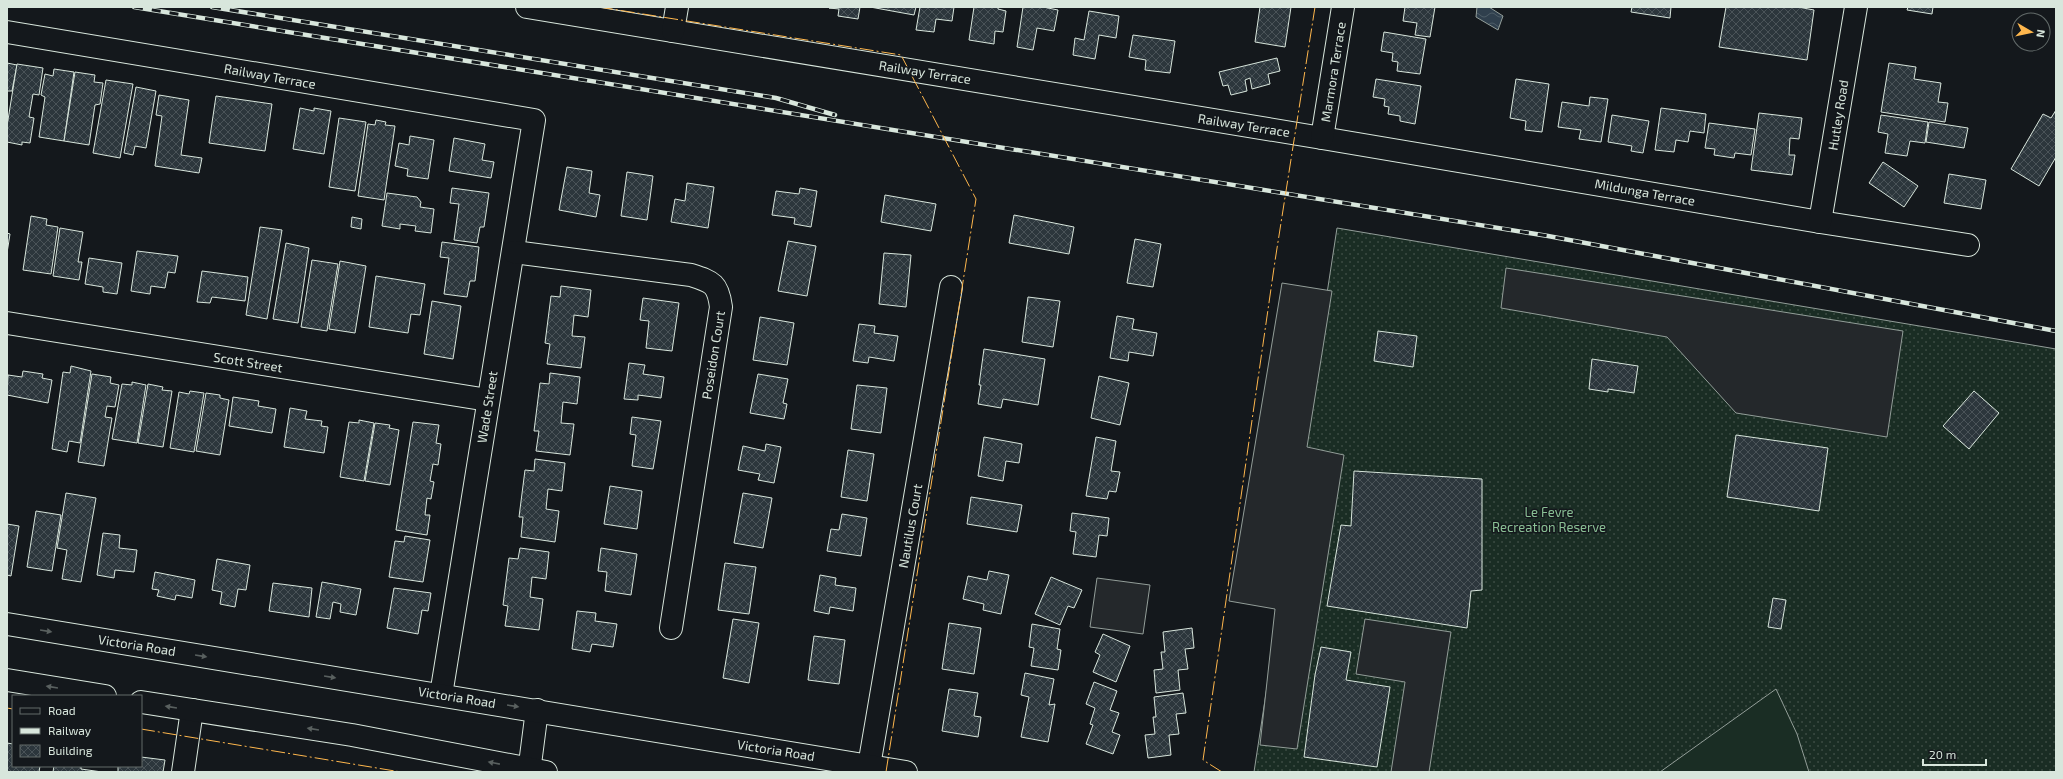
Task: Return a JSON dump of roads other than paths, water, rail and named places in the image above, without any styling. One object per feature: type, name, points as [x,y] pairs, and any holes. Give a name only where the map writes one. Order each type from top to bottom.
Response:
[{"type":"main road","name":"Railway Terrace","points":[[527,7],[1322,138]]},
{"type":"main road","points":[[673,31],[677,7]]},
{"type":"main road","name":"Marmora Terrace","points":[[1322,138],[1343,7]]},
{"type":"main road","name":"Hutley Road","points":[[1820,222],[1856,7]]},
{"type":"main road","name":"Railway Terrace","points":[[7,32],[534,120]]},
{"type":"main road","name":"Wade Street","points":[[442,695],[534,120]]},
{"type":"main road","name":"Mildunga Terrace","points":[[1322,138],[1820,222],[1968,245]]},
{"type":"main road","name":"Poseidon Court","points":[[514,252],[691,275],[707,280],[719,291],[721,307],[671,628]]},
{"type":"main road","name":"Nautilus Court","points":[[869,766],[951,287]]},
{"type":"main road","name":"Scott Street","points":[[7,324],[488,400]]},
{"type":"main road","name":"Victoria Road","points":[[7,624],[537,710],[906,772]]},
{"type":"main road","points":[[7,680],[99,695]]},
{"type":"main road","points":[[142,702],[352,735],[535,771],[537,710]]},
{"type":"main road","points":[[183,772],[192,710]]},
{"type":"water","points":[[1477,7],[1489,7],[1503,16],[1498,30],[1476,17]]},
{"type":"railway","points":[[134,7],[1548,236],[2056,331]]},
{"type":"railway","points":[[212,7],[776,98],[835,115]]},
{"type":"park label","name":"Le Fevre Recreation Reserve","points":[[1549,520]]}]
